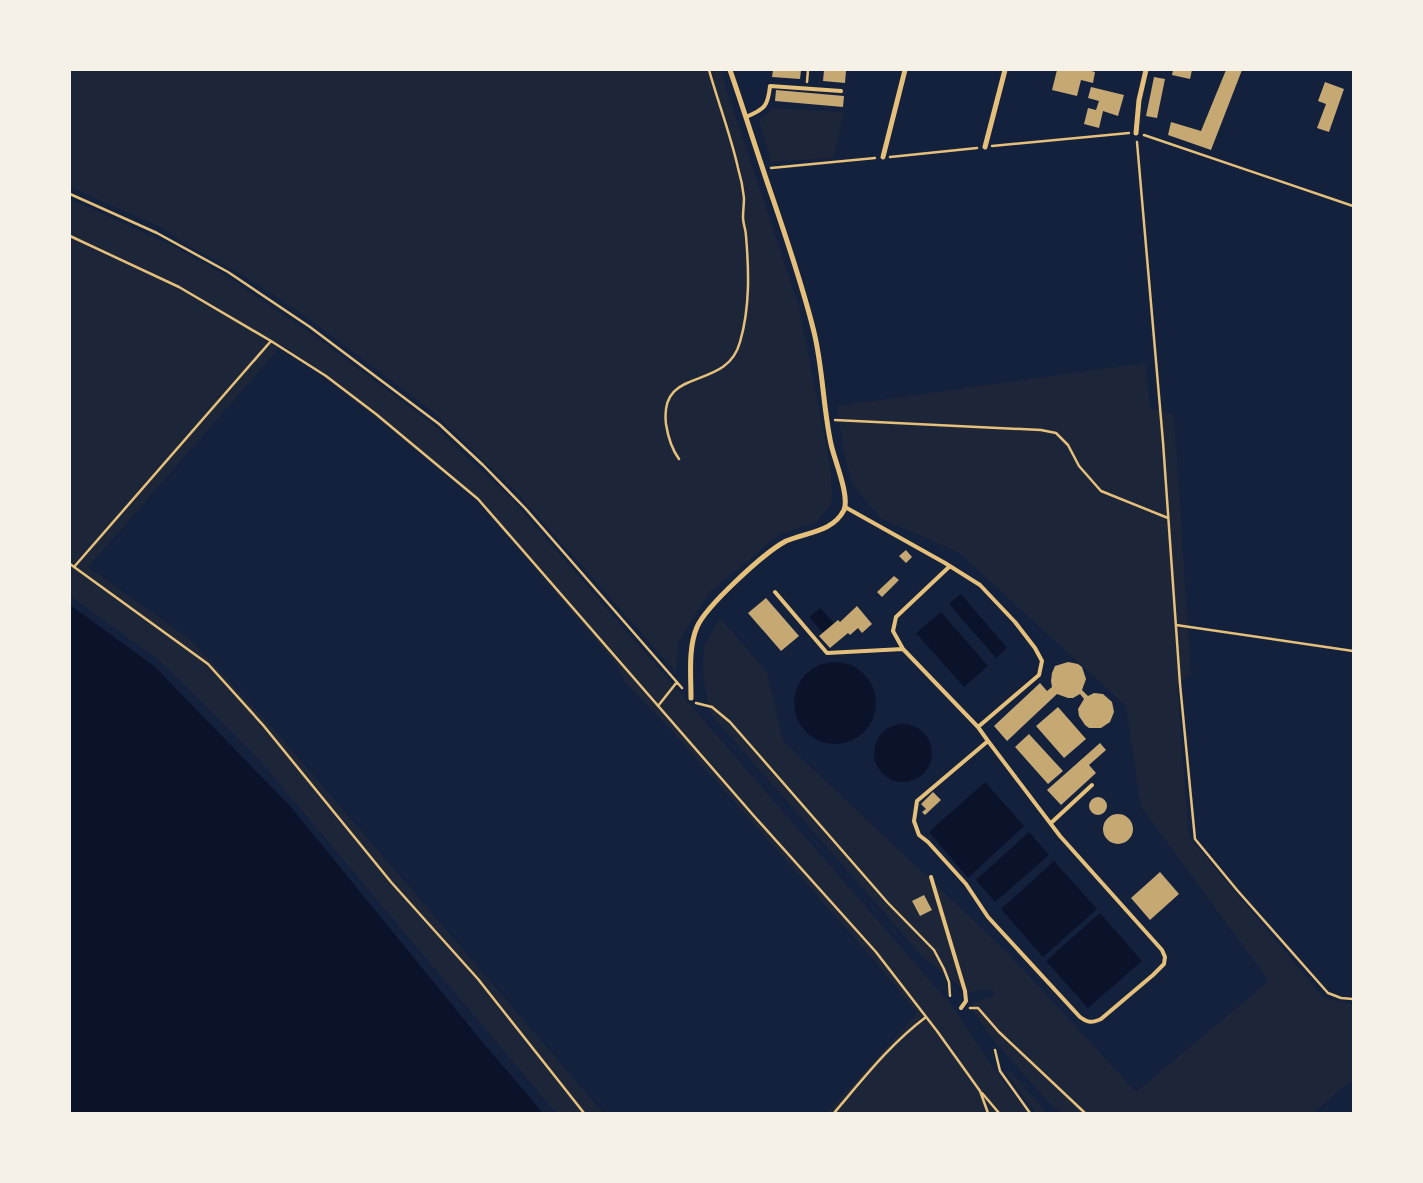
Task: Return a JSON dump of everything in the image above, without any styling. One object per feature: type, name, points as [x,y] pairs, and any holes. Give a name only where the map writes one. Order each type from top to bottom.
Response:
[{"type":"street","points":[[691,698],[691,654],[697,626],[714,604],[766,554],[787,541],[826,528],[838,519],[845,507],[844,490],[826,420],[823,379],[804,294],[730,70]]},
{"type":"street","points":[[882,158],[905,70]]},
{"type":"street","points":[[985,147],[1005,70]]},
{"type":"street","points":[[1136,133],[1139,100],[1146,70]]},
{"type":"lane","points":[[746,117],[761,110],[766,105],[770,86],[842,91]]},
{"type":"lane","points":[[845,507],[980,585],[1015,622],[1035,648],[1042,661],[1039,674],[978,727]]},
{"type":"lane","points":[[950,566],[896,616],[893,631],[903,649],[978,727],[988,740],[1051,823],[1162,950],[1165,957],[1164,964],[1153,975],[1101,1019],[1093,1023],[1085,1021],[1080,1017],[988,917],[966,884],[928,842],[919,835],[914,821],[917,801],[988,740]]},
{"type":"lane","points":[[775,592],[827,653],[903,649]]},
{"type":"lane","points":[[1051,823],[1092,785]]},
{"type":"lane","points":[[931,877],[965,991],[966,1001],[960,1008]]},
{"type":"path","points":[[679,459],[672,449],[669,438],[665,414],[668,402],[676,388],[718,371],[727,365],[736,353],[740,342],[746,305],[748,276],[746,233],[743,217],[744,199],[738,167],[709,70]]},
{"type":"path","points":[[763,169],[1136,133],[1150,136],[1353,206]]},
{"type":"path","points":[[1136,133],[1195,839],[1237,890],[1328,992],[1341,998],[1353,999]]},
{"type":"path","points":[[70,194],[157,233],[228,272],[310,327],[439,424],[525,508],[691,698]]},
{"type":"path","points":[[70,236],[179,287],[326,376],[376,414],[478,499],[657,706],[876,952],[980,1091],[999,1113]]},
{"type":"path","points":[[74,567],[271,341]]},
{"type":"path","points":[[826,420],[1041,430],[1056,434],[1068,445],[1079,466],[1101,490],[1168,518]]},
{"type":"path","points":[[70,564],[208,664],[269,733],[391,882],[478,979],[584,1113]]},
{"type":"path","points":[[1176,625],[1353,651]]},
{"type":"path","points":[[657,706],[677,682]]},
{"type":"path","points":[[697,704],[712,707],[730,722],[888,903],[934,950],[949,982],[950,996]]},
{"type":"path","points":[[960,1008],[978,1008],[999,1032],[1085,1113]]},
{"type":"path","points":[[834,1113],[878,1061],[910,1029],[926,1017]]},
{"type":"path","points":[[995,1050],[1000,1072],[1030,1113]]},
{"type":"path","points":[[980,1091],[988,1113]]},
{"type":"shaded area","points":[[70,70],[720,70],[799,307],[831,471],[832,504],[815,523],[780,534],[709,593],[678,643],[676,672],[518,494],[433,412],[309,319],[243,275],[189,246],[160,227],[70,187]]},
{"type":"shaded area","points":[[773,108],[844,112],[833,158],[771,162],[759,120]]},
{"type":"shaded area","points":[[70,199],[173,246],[226,276],[312,334],[431,423],[513,501],[952,1006],[991,1065],[1028,1113],[827,1113],[917,1013],[881,968],[662,720],[625,682],[618,666],[477,500],[378,419],[282,345],[88,567],[192,641],[278,734],[603,1113],[556,1113],[257,757],[160,661],[70,596]]},
{"type":"shaded area","points":[[1145,363],[1150,408],[1174,415],[1191,675],[1177,684],[1189,837],[1324,998],[1353,1004],[1353,1079],[1313,1113],[1063,1113],[1050,1104],[989,1035],[973,1010],[973,1002],[994,996],[994,990],[979,990],[968,993],[922,956],[710,713],[703,674],[704,646],[720,618],[767,672],[783,741],[1006,951],[1136,1092],[1269,981],[1141,807],[1126,706],[958,552],[880,518],[853,485],[845,459],[837,406]]},
{"type":"shaded area","points":[[961,594],[1007,648],[996,658],[949,604]]},
{"type":"shaded area","points":[[70,605],[154,666],[291,807],[480,1039],[543,1113],[70,1113]]},
{"type":"shaded area","points":[[820,608],[834,623],[823,633],[809,617]]},
{"type":"shaded area","points":[[941,612],[988,666],[964,687],[916,633]]},
{"type":"shaded area","points":[[835,662],[851,666],[864,674],[872,687],[876,703],[872,719],[864,732],[851,740],[835,744],[819,740],[806,732],[798,719],[794,703],[798,687],[806,674],[819,666]]},
{"type":"shaded area","points":[[903,724],[919,729],[927,737],[932,753],[927,769],[919,777],[903,782],[887,777],[879,769],[874,753],[879,737],[887,729]]},
{"type":"shaded area","points":[[985,782],[1024,826],[968,878],[929,832]]},
{"type":"shaded area","points":[[1029,832],[1049,855],[995,902],[976,880]]},
{"type":"shaded area","points":[[1054,861],[1097,909],[1043,957],[1001,909]]},
{"type":"shaded area","points":[[1100,913],[1142,961],[1088,1008],[1046,961]]},
{"type":"shaded area","points":[[1009,1070],[1047,1113],[1036,1113],[1006,1073]]},
{"type":"building","points":[[773,70],[801,70],[800,79],[772,77]]},
{"type":"building","points":[[824,70],[846,71],[845,83],[823,81]]},
{"type":"building","points":[[1057,70],[1088,70],[1095,72],[1093,83],[1081,80],[1077,96],[1052,90]]},
{"type":"building","points":[[1173,70],[1192,70],[1190,79],[1172,75]]},
{"type":"building","points":[[1226,70],[1242,70],[1211,150],[1168,135],[1171,122],[1201,131]]},
{"type":"building","points":[[1154,77],[1165,79],[1157,118],[1146,116]]},
{"type":"building","points":[[1325,82],[1344,89],[1329,132],[1317,128],[1326,104],[1318,101]]},
{"type":"building","points":[[1091,87],[1124,95],[1118,116],[1103,111],[1099,128],[1084,124],[1088,108],[1096,110],[1099,101],[1088,98]]},
{"type":"building","points":[[776,90],[844,96],[843,107],[775,101]]},
{"type":"building","points":[[906,550],[912,557],[906,563],[899,556]]},
{"type":"building","points":[[894,576],[899,580],[882,597],[877,592]]},
{"type":"building","points":[[766,598],[799,636],[781,651],[748,613]]},
{"type":"building","points":[[857,606],[872,624],[862,633],[858,628],[850,635],[848,633],[830,648],[819,636],[838,620],[840,622]]},
{"type":"building","points":[[1068,662],[1082,667],[1086,679],[1082,690],[1088,696],[1094,693],[1103,694],[1112,702],[1114,712],[1110,722],[1101,728],[1089,728],[1079,716],[1078,709],[1084,699],[1080,694],[1073,698],[1068,698],[1057,694],[1007,741],[994,726],[1040,683],[1047,691],[1052,687],[1052,673],[1055,666]]},
{"type":"building","points":[[1058,707],[1086,739],[1064,758],[1036,726]]},
{"type":"building","points":[[1029,734],[1063,771],[1048,784],[1015,747]]},
{"type":"building","points":[[1100,743],[1106,750],[1089,765],[1096,773],[1061,805],[1047,790]]},
{"type":"building","points":[[933,792],[941,800],[925,815],[922,812],[926,809],[921,804]]},
{"type":"building","points":[[1098,797],[1104,800],[1107,806],[1104,812],[1098,815],[1092,812],[1089,806],[1092,800]]},
{"type":"building","points":[[1118,814],[1124,815],[1132,823],[1132,835],[1124,843],[1118,844],[1112,843],[1104,835],[1103,829],[1104,823],[1112,815]]},
{"type":"building","points":[[1160,872],[1179,894],[1150,920],[1131,898]]},
{"type":"building","points":[[924,895],[932,910],[920,916],[912,901]]}]
